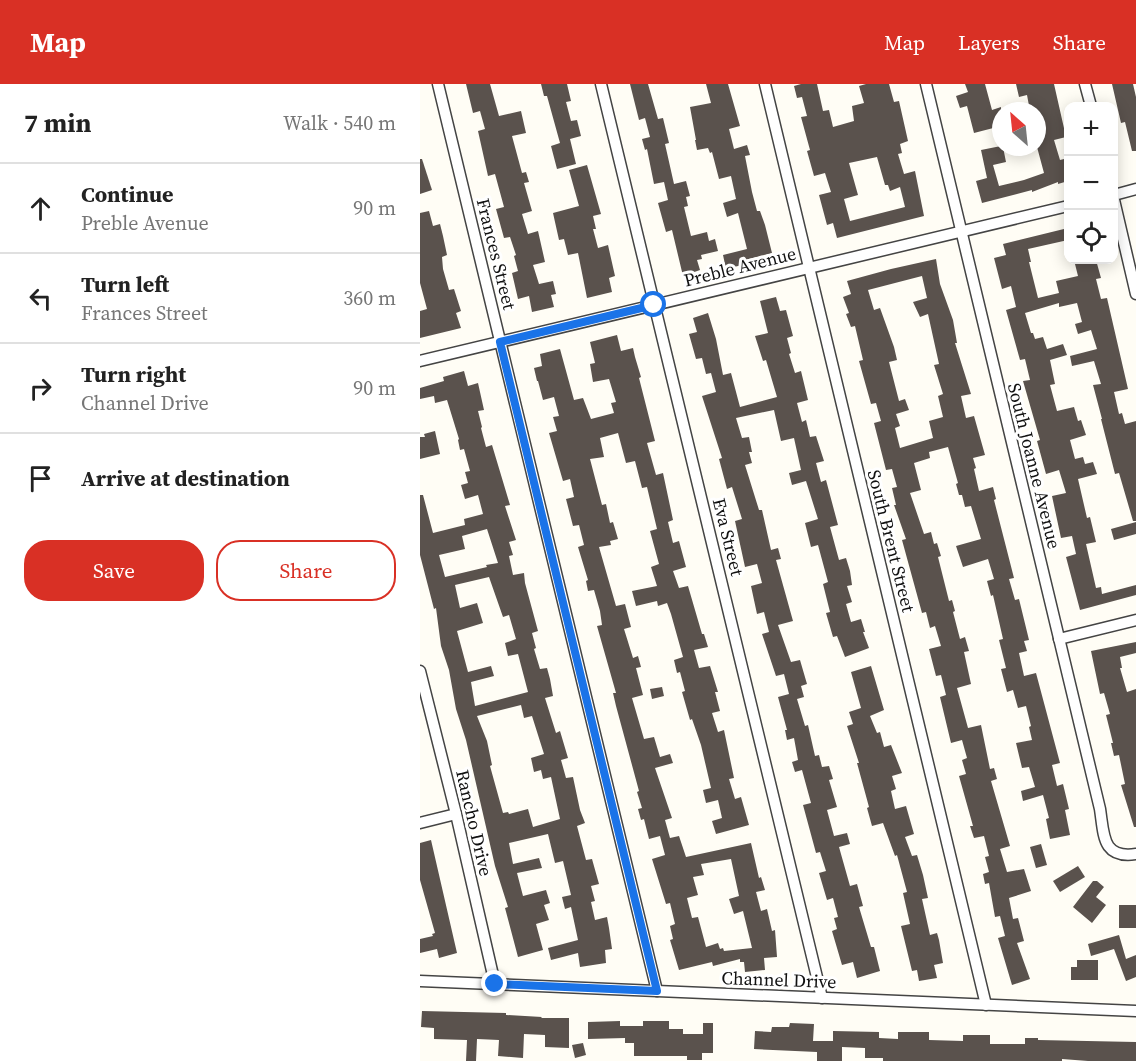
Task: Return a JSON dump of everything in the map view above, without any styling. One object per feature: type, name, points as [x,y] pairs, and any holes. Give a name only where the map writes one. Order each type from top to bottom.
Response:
[{"type":"street","name":"Frances Street","points":[[438,84],[657,991]]},
{"type":"street","name":"Eva Street","points":[[601,84],[822,998]]},
{"type":"street","name":"South Brent Street","points":[[765,84],[986,1005]]},
{"type":"street","name":"South Joanne Avenue","points":[[926,84],[1100,809],[1104,836],[1108,846],[1116,854],[1136,854]]},
{"type":"street","points":[[1085,84],[1090,102]]},
{"type":"street","points":[[1118,194],[1136,189]]},
{"type":"street","name":"Preble Avenue","points":[[420,361],[1064,207]]},
{"type":"street","points":[[1115,210],[1136,294]]},
{"type":"street","points":[[1059,639],[1136,620]]},
{"type":"street","name":"Rancho Drive","points":[[420,671],[495,984]]},
{"type":"street","points":[[420,823],[456,814]]},
{"type":"street","name":"Channel Drive","points":[[420,981],[1136,1011]]},
{"type":"building","points":[[466,84],[490,84],[499,116],[521,111],[526,133],[512,136],[522,173],[526,172],[529,182],[524,183],[532,211],[522,214],[528,234],[538,231],[545,262],[533,265],[539,284],[553,281],[556,294],[551,295],[554,307],[532,312],[529,296],[518,299],[512,273],[518,271],[514,256],[516,255],[510,237],[504,238],[496,209],[504,207],[495,174],[488,176],[478,131],[485,129],[480,111],[473,113]]},
{"type":"building","points":[[541,84],[567,84],[571,101],[566,102],[571,121],[577,120],[581,136],[570,139],[576,164],[557,169],[551,146],[560,143],[547,96],[544,96]]},
{"type":"building","points":[[630,84],[648,84],[658,119],[663,118],[669,143],[665,144],[674,184],[686,181],[690,196],[686,197],[688,206],[684,207],[691,236],[707,232],[709,241],[715,239],[718,251],[701,255],[702,259],[697,260],[700,270],[683,276],[672,230],[666,232],[658,203],[668,200],[664,182],[654,184],[647,149],[645,150],[642,139],[650,137],[645,118],[639,120]]},
{"type":"building","points":[[706,84],[728,84],[740,126],[729,129],[734,149],[747,145],[750,155],[745,156],[752,192],[757,211],[760,211],[765,225],[772,253],[741,261],[742,265],[726,269],[723,255],[747,249],[738,213],[727,217],[723,203],[736,199],[731,176],[719,179],[712,152],[710,153],[708,148],[697,150],[690,107],[711,103]]},
{"type":"building","points":[[817,84],[823,111],[829,110],[833,127],[854,121],[852,106],[864,103],[859,86],[889,84],[894,102],[899,101],[908,141],[900,144],[902,153],[898,154],[904,174],[915,171],[924,216],[837,238],[833,223],[827,225],[819,195],[831,192],[825,173],[814,176],[801,117],[807,116],[802,97],[797,98],[794,86]],"holes":[[[877,157],[885,185],[888,185],[890,191],[900,187],[905,207],[850,221],[844,199],[858,195],[849,163]]]},
{"type":"building","points":[[965,84],[985,84],[992,110],[992,128],[974,133],[967,106],[960,108],[956,96],[968,92]]},
{"type":"building","points":[[1016,84],[1054,84],[1064,138],[1054,140],[1060,160],[1064,159],[1064,182],[982,203],[976,181],[987,178],[981,150],[992,148],[992,156],[1005,156],[1006,162],[993,165],[999,186],[1044,173],[1039,156],[1046,156],[1046,102],[1028,102],[1027,95],[1019,97]]},
{"type":"building","points":[[1112,84],[1133,84],[1136,97],[1136,151],[1132,151],[1125,122],[1121,123]]},
{"type":"building","points":[[420,159],[422,159],[432,190],[420,194]]},
{"type":"building","points":[[587,165],[601,214],[593,216],[596,229],[593,229],[598,248],[608,245],[615,276],[609,278],[612,292],[587,298],[578,253],[568,255],[564,239],[559,240],[553,213],[579,206],[569,170]]},
{"type":"building","points":[[429,211],[433,226],[440,224],[447,255],[442,257],[443,269],[449,290],[454,289],[461,311],[456,313],[461,328],[420,338],[420,311],[427,309],[420,283],[420,213]]},
{"type":"building","points":[[1064,229],[1064,241],[1028,249],[1038,298],[1059,293],[1056,281],[1078,276],[1075,264],[1097,264],[1101,278],[1096,279],[1101,299],[1107,298],[1128,389],[1114,392],[1119,414],[1122,413],[1125,424],[1136,421],[1136,521],[1133,521],[1119,473],[1115,474],[1093,385],[1101,384],[1094,361],[1072,366],[1070,356],[1097,349],[1091,330],[1078,334],[1075,324],[1082,322],[1077,303],[1059,307],[1059,303],[1025,313],[1035,339],[1043,337],[1047,349],[1063,344],[1067,355],[1050,360],[1055,384],[1050,385],[1057,411],[1074,407],[1078,421],[1081,420],[1086,435],[1070,440],[1075,459],[1083,457],[1085,464],[1093,462],[1097,474],[1078,479],[1087,518],[1090,517],[1096,542],[1086,544],[1096,588],[1101,587],[1102,594],[1136,585],[1136,595],[1080,610],[1066,557],[1076,554],[1072,536],[1061,538],[1052,496],[1066,493],[1059,470],[1046,474],[1037,441],[1040,440],[1023,381],[1030,380],[1025,359],[1020,360],[1006,310],[1016,307],[1011,286],[1002,289],[994,258],[1006,255],[1003,244]]},
{"type":"building","points":[[936,259],[940,284],[953,320],[957,343],[955,343],[971,394],[961,396],[966,418],[974,416],[985,455],[973,458],[979,491],[993,487],[996,499],[994,500],[1014,578],[1009,579],[1015,600],[1019,599],[1029,640],[1024,641],[1027,651],[1019,653],[1024,676],[1036,673],[1060,763],[1052,765],[1057,786],[1063,784],[1069,809],[1065,810],[1070,835],[1050,839],[1046,819],[1049,818],[1043,795],[1023,801],[1021,791],[1035,787],[1029,767],[1022,768],[1016,743],[1032,740],[1029,727],[1031,726],[1026,706],[1018,708],[1013,690],[1007,692],[1001,669],[1006,668],[999,640],[1003,639],[993,595],[991,596],[987,581],[994,579],[988,559],[963,567],[956,546],[981,539],[971,506],[965,507],[962,495],[959,495],[948,447],[929,452],[930,458],[914,463],[921,490],[910,493],[924,534],[931,532],[934,544],[937,543],[941,556],[938,557],[949,601],[952,600],[955,611],[953,612],[960,639],[965,637],[969,651],[964,652],[971,684],[957,688],[968,728],[981,725],[990,769],[994,768],[997,779],[991,781],[1010,846],[1000,849],[1007,872],[1024,869],[1031,891],[1009,898],[1013,919],[1018,918],[1024,941],[1017,943],[1030,979],[1012,985],[998,938],[1005,936],[1000,916],[995,917],[989,883],[985,884],[983,874],[989,872],[985,857],[989,856],[984,836],[974,838],[970,826],[973,826],[959,776],[966,774],[962,760],[967,758],[962,740],[951,743],[940,697],[946,695],[941,675],[936,676],[929,649],[941,646],[935,626],[930,628],[926,612],[922,613],[902,540],[906,539],[894,505],[896,505],[892,488],[897,487],[892,469],[886,470],[874,423],[881,421],[876,403],[871,404],[859,361],[863,360],[855,326],[851,327],[843,297],[851,294],[847,281]],"holes":[[[922,276],[927,298],[913,302],[920,317],[928,314],[939,364],[934,365],[943,394],[938,396],[943,417],[929,421],[933,438],[900,448],[895,428],[900,426],[896,414],[909,410],[905,399],[899,401],[889,362],[897,360],[894,347],[880,308],[874,310],[868,290]]]},
{"type":"building","points":[[776,297],[780,311],[786,310],[793,336],[787,338],[791,353],[789,354],[795,373],[801,371],[808,400],[797,403],[802,422],[806,420],[810,437],[816,436],[824,461],[816,463],[821,482],[826,480],[838,525],[830,527],[839,560],[846,558],[850,571],[852,585],[847,586],[852,602],[846,604],[851,622],[861,619],[869,648],[845,657],[837,636],[833,637],[826,613],[830,612],[823,584],[828,582],[818,545],[811,547],[805,523],[818,519],[806,481],[792,485],[789,473],[801,470],[794,438],[781,441],[774,410],[736,418],[742,438],[749,437],[752,463],[745,465],[759,510],[762,510],[771,550],[778,548],[781,559],[776,560],[793,621],[778,625],[791,662],[800,660],[807,684],[801,686],[804,697],[797,699],[805,726],[808,725],[815,756],[819,755],[822,767],[829,766],[833,779],[829,780],[837,807],[827,810],[834,836],[847,833],[850,844],[839,847],[850,886],[857,884],[863,906],[859,907],[880,971],[857,978],[853,962],[842,965],[832,931],[837,929],[834,918],[838,917],[833,898],[827,900],[819,873],[826,871],[820,852],[816,853],[803,805],[811,803],[802,770],[795,772],[792,762],[798,760],[794,738],[787,740],[785,730],[787,730],[778,697],[789,694],[784,674],[776,676],[762,634],[769,632],[764,612],[757,614],[751,586],[762,583],[757,564],[745,567],[735,521],[742,519],[732,487],[727,489],[719,459],[722,458],[702,396],[716,392],[711,373],[706,374],[702,358],[696,359],[689,334],[697,332],[693,318],[708,313],[723,375],[731,373],[740,407],[777,397],[766,360],[763,361],[755,336],[768,333],[760,301]]},
{"type":"building","points":[[617,335],[621,351],[633,348],[655,441],[647,443],[656,475],[663,473],[673,520],[668,522],[673,543],[679,541],[686,567],[673,571],[679,588],[688,586],[708,647],[694,650],[699,668],[710,666],[718,692],[715,692],[720,711],[712,713],[718,732],[724,730],[734,778],[729,779],[735,799],[741,797],[749,825],[716,834],[712,821],[722,818],[718,800],[706,803],[703,790],[711,788],[701,745],[692,719],[690,720],[682,692],[685,691],[680,672],[677,673],[674,660],[683,657],[671,614],[667,603],[658,606],[657,601],[636,606],[632,591],[657,586],[651,567],[659,564],[650,531],[657,529],[647,487],[642,488],[635,461],[626,463],[618,433],[600,438],[604,457],[590,459],[602,505],[606,504],[610,523],[613,522],[618,539],[610,541],[611,545],[599,547],[616,606],[625,604],[631,627],[624,629],[633,658],[638,656],[641,667],[636,668],[643,695],[632,698],[644,739],[654,737],[660,757],[670,754],[673,763],[655,768],[672,818],[665,820],[670,838],[679,836],[686,857],[751,843],[759,878],[761,877],[765,890],[756,892],[761,911],[767,909],[772,931],[775,930],[777,957],[764,958],[765,970],[745,972],[744,962],[740,962],[740,959],[713,966],[712,962],[679,970],[670,940],[673,939],[670,926],[675,924],[670,903],[666,904],[652,859],[665,855],[660,836],[649,839],[644,819],[641,820],[638,809],[642,808],[637,792],[639,791],[613,693],[616,693],[597,626],[602,625],[600,611],[594,590],[588,591],[586,581],[588,580],[578,547],[584,545],[579,525],[573,526],[566,499],[574,497],[570,479],[563,481],[549,433],[557,431],[553,417],[559,416],[554,397],[543,400],[534,368],[542,366],[540,354],[560,349],[574,400],[583,398],[591,419],[614,413],[611,403],[616,402],[609,379],[593,382],[590,364],[595,363],[590,342]],"holes":[[[731,859],[739,896],[729,899],[734,914],[743,911],[752,948],[724,951],[723,948],[720,949],[718,943],[706,947],[698,917],[692,918],[687,898],[698,895],[693,877],[704,875],[701,864]]]},
{"type":"building","points":[[464,371],[468,386],[478,383],[484,410],[478,411],[481,428],[486,447],[492,445],[510,505],[505,506],[516,540],[509,542],[513,555],[509,556],[513,575],[524,573],[538,631],[532,633],[536,648],[534,649],[540,669],[547,668],[553,696],[545,698],[556,733],[560,731],[568,758],[561,760],[566,778],[573,777],[585,823],[577,826],[586,860],[592,859],[599,884],[591,886],[595,901],[591,902],[595,920],[607,917],[612,949],[605,950],[606,963],[580,967],[578,953],[551,960],[548,948],[578,940],[571,907],[565,909],[562,897],[571,895],[563,861],[555,863],[548,834],[509,843],[513,864],[539,858],[542,868],[517,873],[523,896],[546,890],[550,903],[544,905],[549,920],[536,924],[543,950],[518,957],[505,908],[508,907],[495,866],[466,740],[456,709],[449,670],[441,646],[436,608],[434,609],[420,555],[420,495],[423,495],[433,533],[465,525],[464,519],[483,514],[478,495],[465,499],[461,485],[468,483],[465,472],[470,471],[464,449],[460,450],[459,439],[447,400],[435,403],[434,396],[420,399],[420,388],[444,381],[443,377]],"holes":[[[487,529],[498,563],[445,577],[439,555],[465,549],[462,536]],[[489,577],[503,617],[509,615],[516,639],[505,643],[508,656],[518,654],[528,692],[475,706],[471,682],[494,676],[491,666],[468,672],[457,631],[483,623],[477,603],[460,608],[455,585]],[[521,705],[524,718],[532,716],[544,754],[531,758],[534,772],[541,770],[543,779],[551,777],[560,819],[533,827],[528,809],[509,814],[508,812],[503,813],[490,766],[492,765],[487,741],[477,716]]]},
{"type":"building","points":[[435,431],[440,454],[420,459],[420,437],[425,437],[424,434]]},
{"type":"building","points":[[1136,522],[1136,534],[1114,540],[1111,529]]},
{"type":"building","points":[[1136,642],[1136,653],[1120,657],[1122,668],[1120,668],[1127,692],[1136,689],[1136,827],[1134,827],[1121,785],[1125,784],[1119,755],[1114,756],[1111,743],[1113,743],[1106,715],[1110,714],[1104,693],[1100,694],[1091,651]]},
{"type":"building","points":[[871,666],[884,710],[870,716],[877,733],[880,732],[884,747],[891,745],[902,773],[892,776],[896,789],[891,791],[895,809],[906,806],[914,834],[905,837],[912,856],[917,855],[923,875],[928,898],[922,899],[930,935],[937,933],[939,940],[943,963],[934,965],[937,978],[919,981],[917,970],[912,971],[901,926],[910,924],[903,893],[907,892],[897,855],[895,856],[883,823],[872,826],[857,763],[859,763],[847,726],[853,724],[849,712],[861,708],[851,672]]},
{"type":"building","points":[[662,687],[664,696],[652,699],[650,689]]},
{"type":"building","points":[[431,840],[457,953],[439,958],[437,949],[420,953],[420,939],[433,936],[432,934],[435,933],[420,880],[420,843]]},
{"type":"building","points":[[1041,844],[1047,865],[1036,868],[1030,847]]},
{"type":"building","points":[[1078,866],[1085,877],[1060,892],[1053,881]]},
{"type":"building","points":[[1093,881],[1097,881],[1104,887],[1096,897],[1106,905],[1092,923],[1073,907]]},
{"type":"building","points":[[1119,905],[1136,905],[1136,928],[1119,928]]},
{"type":"building","points":[[1119,935],[1126,959],[1136,955],[1136,977],[1126,981],[1114,949],[1091,956],[1088,944]]},
{"type":"building","points":[[1077,960],[1098,960],[1098,980],[1071,980],[1071,967],[1077,967]]},
{"type":"building","points":[[422,1011],[506,1013],[506,1015],[541,1018],[569,1018],[569,1048],[545,1047],[545,1035],[524,1034],[523,1058],[498,1056],[499,1040],[477,1039],[476,1061],[466,1061],[467,1040],[434,1039],[434,1028],[421,1027]]},
{"type":"building","points":[[620,1021],[620,1026],[643,1026],[643,1021],[669,1021],[669,1029],[683,1029],[683,1034],[703,1034],[703,1023],[713,1023],[713,1053],[702,1053],[702,1060],[687,1060],[687,1056],[634,1056],[634,1043],[625,1043],[625,1038],[588,1039],[588,1022]]},
{"type":"building","points":[[790,1023],[814,1024],[813,1041],[833,1041],[833,1031],[879,1032],[879,1038],[898,1039],[898,1032],[929,1032],[929,1040],[963,1041],[963,1035],[990,1035],[990,1044],[1025,1044],[1025,1038],[1136,1042],[1136,1061],[1062,1059],[1062,1061],[883,1061],[883,1058],[865,1058],[865,1048],[842,1047],[842,1061],[817,1061],[817,1052],[754,1049],[755,1031],[771,1032],[772,1027],[789,1027]]},
{"type":"building","points":[[583,1043],[586,1055],[575,1058],[572,1045]]},
{"type":"route","points":[[495,984],[657,991],[500,342],[654,305]]}]
